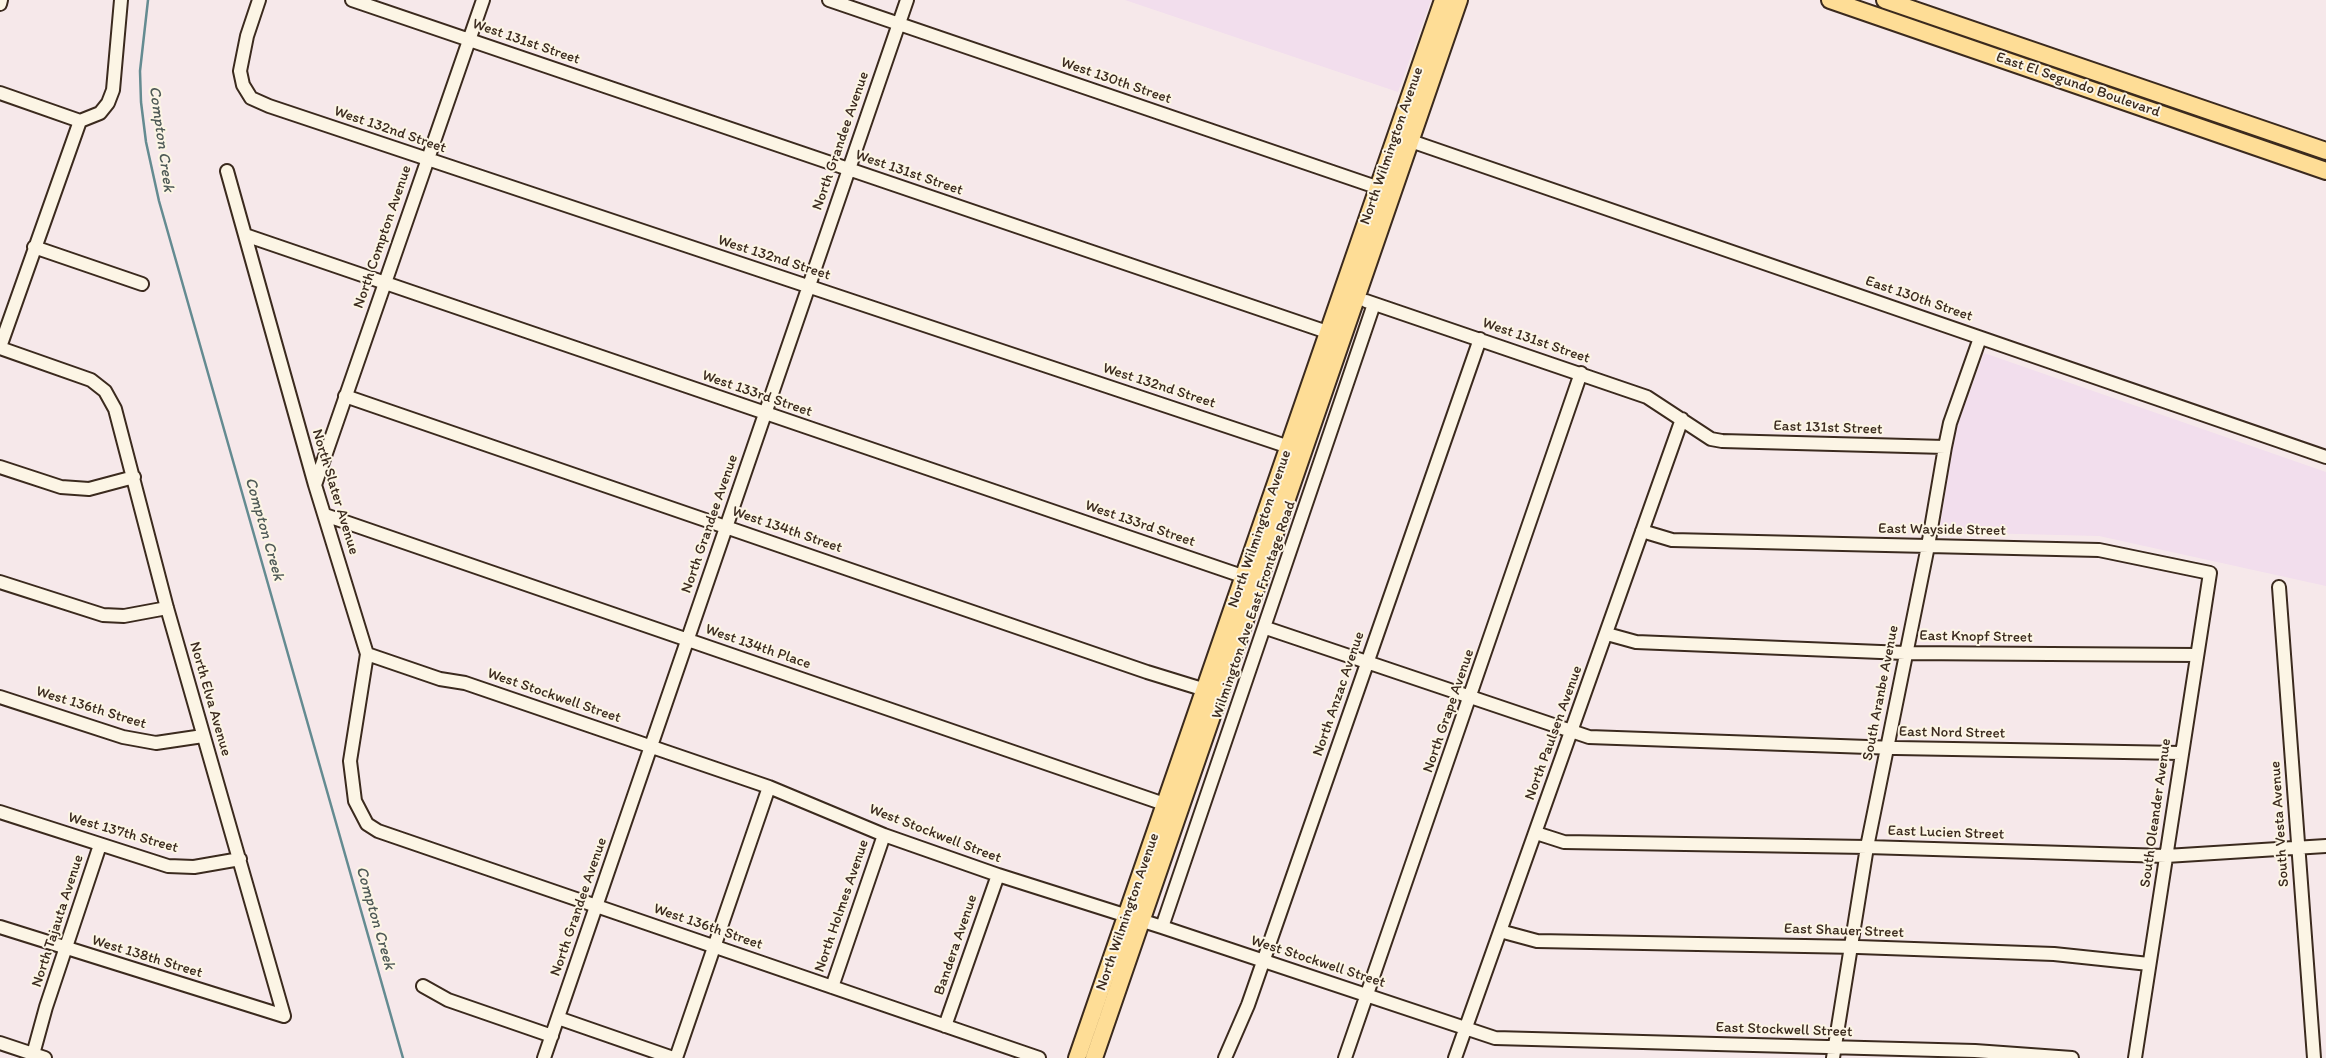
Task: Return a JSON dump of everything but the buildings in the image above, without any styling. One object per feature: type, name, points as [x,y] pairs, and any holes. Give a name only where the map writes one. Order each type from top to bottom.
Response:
[{"type":"main road","name":"North Wilmington Avenue","points":[[1403,139],[1443,0]]},
{"type":"main road","name":"North Wilmington Avenue","points":[[1211,692],[1258,581],[1296,449],[1385,190],[1403,139],[1459,0]]},
{"type":"main road","name":"East El Segundo Boulevard","points":[[1830,0],[2326,171]]},
{"type":"main road","name":"East El Segundo Boulevard","points":[[1885,0],[2326,151]]},
{"type":"main road","name":"North Wilmington Avenue","points":[[1094,1058],[1134,919],[1211,692],[1242,576],[1296,449]]},
{"type":"main road","name":"North Wilmington Avenue","points":[[1077,1058],[1134,919]]},
{"type":"street","points":[[0,4],[1,0]]},
{"type":"street","points":[[0,93],[80,121],[100,113],[108,103],[113,90],[121,0]]},
{"type":"street","name":"West 132nd Street","points":[[259,0],[242,57],[240,71],[243,85],[251,98],[269,106],[1296,449]]},
{"type":"street","name":"West 131st Street","points":[[352,0],[1335,335]]},
{"type":"street","name":"North Compton Avenue","points":[[315,485],[483,0]]},
{"type":"street","name":"West 130th Street","points":[[829,0],[1385,190]]},
{"type":"street","name":"North Grandee Avenue","points":[[544,1058],[907,0]]},
{"type":"street","points":[[0,348],[34,247],[80,121]]},
{"type":"street","name":"East 130th Street","points":[[1403,139],[2326,457]]},
{"type":"street","name":"North Slater Avenue","points":[[227,171],[315,485],[367,654],[350,761],[355,801],[367,824]]},
{"type":"street","name":"West 133rd Street","points":[[245,235],[1258,581]]},
{"type":"street","points":[[34,247],[142,284]]},
{"type":"street","name":"West 131st Street","points":[[1349,296],[1581,373],[1647,397],[1711,439]]},
{"type":"street","name":"Wilmington Ave East Frontage Road","points":[[1162,927],[1266,628],[1374,304]]},
{"type":"street","name":"South Aranbe Avenue","points":[[1833,1053],[1867,847],[1928,546],[1945,447],[1950,423],[1980,338]]},
{"type":"street","name":"North Anzac Avenue","points":[[1225,1058],[1248,1005],[1480,339]]},
{"type":"street","name":"North Elva Avenue","points":[[0,348],[91,380],[105,391],[114,409],[134,477],[167,608],[284,1016]]},
{"type":"street","name":"North Grape Avenue","points":[[1345,1058],[1471,698],[1581,373]]},
{"type":"street","name":"West 134th Street","points":[[345,396],[1138,669],[1211,692]]},
{"type":"street","name":"North Paulsen Avenue","points":[[1455,1058],[1682,419]]},
{"type":"street","name":"East 131st Street","points":[[1711,439],[1722,441],[1945,447]]},
{"type":"street","points":[[0,467],[61,486],[89,489],[134,477]]},
{"type":"street","name":"West 134th Place","points":[[325,515],[1172,806]]},
{"type":"street","name":"East Wayside Street","points":[[1642,531],[1672,540],[2099,550],[2210,573]]},
{"type":"street","name":"South Oleander Avenue","points":[[2134,1058],[2210,573]]},
{"type":"street","points":[[0,582],[103,615],[124,616],[167,608]]},
{"type":"street","name":"South Vesta Avenue","points":[[2279,587],[2314,1058]]},
{"type":"street","name":"East Nord Street","points":[[1266,628],[1572,732],[1603,739],[1887,748],[2181,753]]},
{"type":"street","name":"East Knopf Street","points":[[1607,634],[1636,642],[1905,653],[2196,655]]},
{"type":"street","name":"West Stockwell Street","points":[[367,654],[440,679],[465,683],[769,787],[884,835],[998,876],[1162,927],[1495,1038]]},
{"type":"street","name":"West 136th Street","points":[[0,697],[124,737],[156,743],[203,736]]},
{"type":"street","points":[[558,1018],[674,1058],[769,787]]},
{"type":"street","name":"West 137th Street","points":[[0,812],[100,846],[168,866],[194,867],[240,859]]},
{"type":"street","name":"West 136th Street","points":[[367,824],[378,831],[1039,1058]]},
{"type":"street","name":"East Lucien Street","points":[[1536,833],[1564,842],[1867,847],[2166,856],[2326,846]]},
{"type":"street","name":"North Holmes Avenue","points":[[832,987],[884,835]]},
{"type":"street","name":"North Tajauta Avenue","points":[[37,1057],[46,1007],[100,846]]},
{"type":"street","name":"Bandera Avenue","points":[[945,1026],[998,876]]},
{"type":"street","name":"West 138th Street","points":[[0,927],[65,949],[284,1016]]},
{"type":"street","name":"East Shauer Street","points":[[1500,931],[1537,941],[1851,946],[2054,954],[2149,964]]},
{"type":"street","points":[[423,986],[448,1000],[552,1036]]},
{"type":"street","name":"East Stockwell Street","points":[[1495,1038],[1833,1053],[1975,1051],[2072,1058]]},
{"type":"street","points":[[0,1043],[37,1057]]},
{"type":"shaded area","points":[[1125,0],[1431,0],[1398,92]]},
{"type":"shaded area","points":[[1984,353],[2326,472],[2326,586],[2099,536],[1939,532],[1955,432]]},
{"type":"waterway","name":"Compton Creek","points":[[148,0],[140,71],[141,102],[146,142],[159,201],[403,1058]]}]
